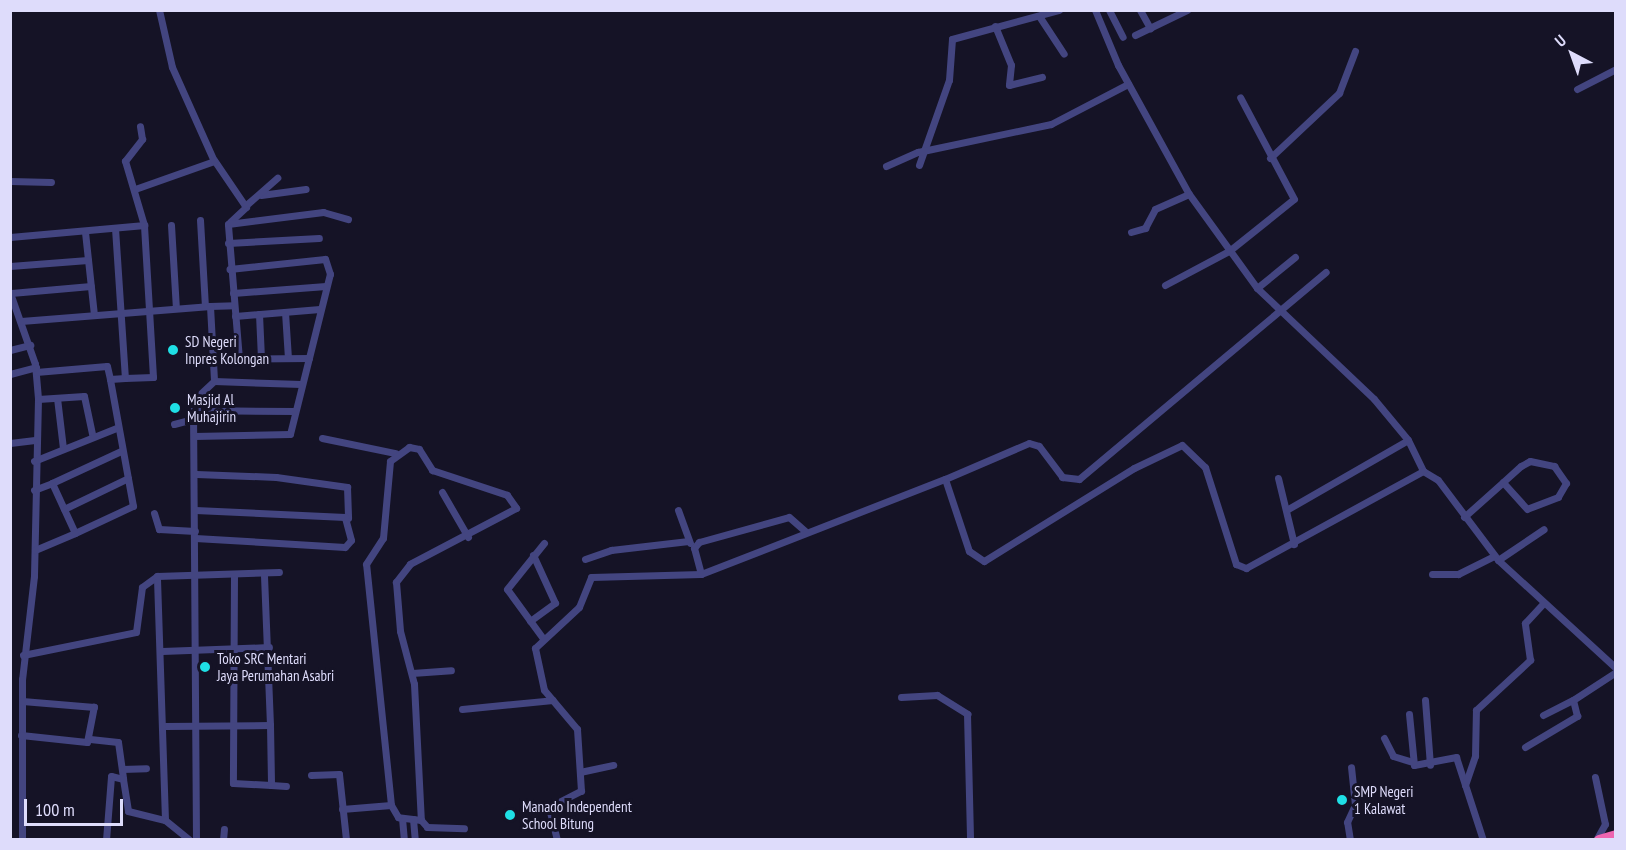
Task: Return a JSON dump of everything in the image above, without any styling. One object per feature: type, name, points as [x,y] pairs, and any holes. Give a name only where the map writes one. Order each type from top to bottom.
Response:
[{"type":"highway","points":[[1598,840],[1616,835]]},
{"type":"street","points":[[159,10],[172,67],[214,160],[245,206]]},
{"type":"street","points":[[919,165],[921,151],[949,80],[951,41],[995,26],[1059,10]]},
{"type":"street","points":[[1095,10],[1128,84],[1189,194],[1257,288],[1278,312],[1362,387],[1408,441],[1423,471],[1438,480],[1496,558],[1616,670],[1573,700],[1543,715]]},
{"type":"street","points":[[1109,10],[1123,37]]},
{"type":"street","points":[[1140,10],[1150,28]]},
{"type":"street","points":[[1135,35],[1181,12]]},
{"type":"street","points":[[1039,16],[1064,54]]},
{"type":"street","points":[[995,26],[1011,65],[1008,85],[1042,77]]},
{"type":"street","points":[[1270,158],[1340,93],[1355,51]]},
{"type":"street","points":[[1577,89],[1616,69]]},
{"type":"street","points":[[886,166],[921,151],[1046,126],[1128,84]]},
{"type":"street","points":[[1165,285],[1229,251],[1294,199],[1270,158],[1240,97]]},
{"type":"street","points":[[110,379],[156,375],[144,225],[125,161],[142,139],[140,126]]},
{"type":"street","points":[[135,189],[214,160]]},
{"type":"street","points":[[239,359],[228,243],[230,222],[277,178]]},
{"type":"street","points":[[10,181],[51,182]]},
{"type":"street","points":[[261,195],[306,189]]},
{"type":"street","points":[[1131,232],[1148,226],[1155,209],[1189,194]]},
{"type":"street","points":[[230,222],[322,212],[348,219]]},
{"type":"street","points":[[200,220],[214,359],[214,381]]},
{"type":"street","points":[[10,237],[144,225]]},
{"type":"street","points":[[171,225],[176,308]]},
{"type":"street","points":[[115,228],[125,378]]},
{"type":"street","points":[[85,232],[94,315]]},
{"type":"street","points":[[228,243],[319,238]]},
{"type":"street","points":[[1257,288],[1295,257]]},
{"type":"street","points":[[194,436],[286,437],[295,411],[326,286],[325,259],[230,269]]},
{"type":"street","points":[[10,266],[88,260]]},
{"type":"street","points":[[557,840],[549,809],[580,793],[576,727],[544,690],[535,653],[542,637],[579,607],[591,577],[701,574],[805,531],[945,479],[1033,443],[1062,477],[1079,479],[1326,272]]},
{"type":"street","points":[[22,840],[23,655],[35,550],[34,461],[38,399],[36,370],[30,345],[21,321],[13,308],[11,293],[91,286]]},
{"type":"street","points":[[232,293],[326,286]]},
{"type":"street","points":[[21,321],[234,305]]},
{"type":"street","points":[[235,316],[320,309]]},
{"type":"street","points":[[285,312],[288,358]]},
{"type":"street","points":[[260,314],[261,358]]},
{"type":"street","points":[[10,350],[30,345]]},
{"type":"street","points":[[214,359],[309,358]]},
{"type":"street","points":[[10,374],[36,370],[107,366],[116,428],[134,506],[35,550]]},
{"type":"street","points":[[195,840],[197,648],[196,474],[193,410],[195,399],[214,381],[301,384]]},
{"type":"street","points":[[38,399],[84,396],[92,435]]},
{"type":"street","points":[[57,398],[63,448]]},
{"type":"street","points":[[193,410],[295,411]]},
{"type":"street","points":[[174,424],[193,419]]},
{"type":"street","points":[[34,461],[92,435],[116,428]]},
{"type":"street","points":[[322,438],[396,453],[419,449],[432,470],[514,502],[514,513],[399,575],[398,617],[412,673],[421,820],[427,827],[464,828]]},
{"type":"street","points":[[10,443],[35,440]]},
{"type":"street","points":[[1288,509],[1408,441]]},
{"type":"street","points":[[945,479],[969,550],[984,561],[1134,468],[1186,445],[1205,467],[1239,567],[1253,566],[1423,471]]},
{"type":"street","points":[[34,490],[121,451]]},
{"type":"street","points":[[396,453],[385,479],[383,538],[366,564],[391,805],[402,818],[404,840]]},
{"type":"street","points":[[1464,517],[1503,482],[1531,460],[1554,466],[1566,483],[1558,497],[1527,509],[1503,482]]},
{"type":"street","points":[[154,513],[159,529],[195,535],[347,547],[347,487],[276,477],[196,474]]},
{"type":"street","points":[[64,509],[128,478]]},
{"type":"street","points":[[1278,478],[1288,509],[1294,544]]},
{"type":"street","points":[[52,483],[75,533]]},
{"type":"street","points":[[442,492],[468,537]]},
{"type":"street","points":[[195,510],[348,518]]},
{"type":"street","points":[[678,510],[701,574]]},
{"type":"street","points":[[694,550],[699,542],[789,517],[805,531]]},
{"type":"street","points":[[1432,574],[1458,574],[1496,558],[1544,529]]},
{"type":"street","points":[[585,559],[611,550],[688,541]]},
{"type":"street","points":[[542,637],[507,589],[543,543]]},
{"type":"street","points":[[530,621],[555,603],[532,555]]},
{"type":"street","points":[[23,655],[136,632],[141,627],[142,587],[157,576],[279,572]]},
{"type":"street","points":[[264,573],[269,646],[271,785]]},
{"type":"street","points":[[234,575],[233,784],[286,786]]},
{"type":"street","points":[[157,576],[165,726],[165,820]]},
{"type":"street","points":[[1465,785],[1475,756],[1476,710],[1530,660],[1525,623],[1543,604]]},
{"type":"street","points":[[162,651],[269,646]]},
{"type":"street","points":[[412,673],[451,670]]},
{"type":"street","points":[[901,697],[937,695],[967,714],[970,840]]},
{"type":"street","points":[[462,709],[553,700]]},
{"type":"street","points":[[1425,700],[1430,765]]},
{"type":"street","points":[[1525,747],[1577,716],[1573,700]]},
{"type":"street","points":[[22,701],[91,703],[90,739]]},
{"type":"street","points":[[1409,714],[1413,762]]},
{"type":"street","points":[[165,726],[270,725]]},
{"type":"street","points":[[21,735],[118,742],[128,810],[165,820],[190,840]]},
{"type":"street","points":[[1383,738],[1393,756],[1413,762],[1430,765],[1456,757],[1483,840]]},
{"type":"street","points":[[580,772],[613,765]]},
{"type":"street","points":[[1350,840],[1347,822],[1355,805],[1351,767]]},
{"type":"street","points":[[122,769],[146,768]]},
{"type":"street","points":[[311,775],[338,773],[346,840]]},
{"type":"street","points":[[1595,777],[1605,824],[1598,840]]},
{"type":"street","points":[[106,840],[107,779],[123,779]]},
{"type":"street","points":[[342,809],[391,805]]},
{"type":"street","points":[[402,818],[421,820]]},
{"type":"street","points":[[413,819],[415,840]]},
{"type":"street","points":[[223,840],[224,829]]},
{"type":"place","name":"SD Negeri Inpres Kolongan","points":[[173,350]]},
{"type":"place","name":"Masjid Al Muhajirin","points":[[175,408]]},
{"type":"place","name":"Toko SRC Mentari Jaya Perumahan Asabri","points":[[205,667]]},
{"type":"place","name":"SMP Negeri 1 Kalawat","points":[[1342,800]]},
{"type":"place","name":"Manado Independent School Bitung","points":[[510,815]]}]
